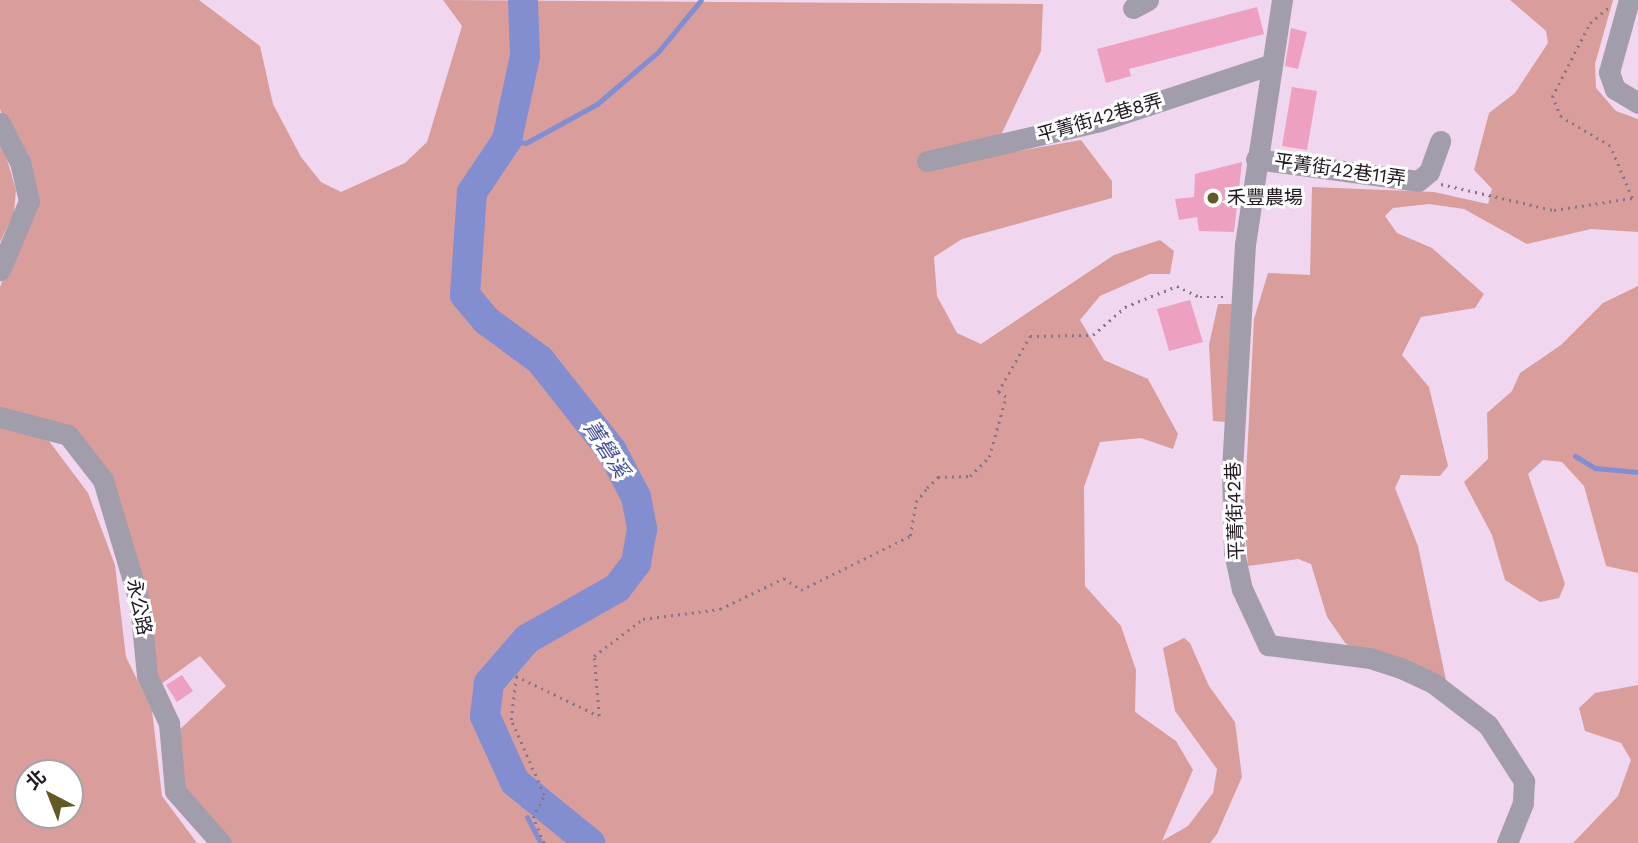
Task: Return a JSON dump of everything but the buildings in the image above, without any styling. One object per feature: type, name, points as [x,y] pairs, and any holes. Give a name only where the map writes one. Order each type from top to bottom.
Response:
[{"type":"street","name":"平菁街42巷","points":[[1282,0],[1269,65],[1256,159],[1232,470],[1234,552],[1258,633],[1282,650],[1380,661],[1466,705],[1488,725],[1524,781],[1523,803],[1507,843]]},
{"type":"street","points":[[1629,0],[1609,72],[1615,89],[1638,103]]},
{"type":"street","name":"平菁街42巷8弄","points":[[927,161],[1100,121],[1269,65]]},
{"type":"street","points":[[0,123],[20,162],[29,201],[0,270]]},
{"type":"street","name":"平菁街42巷11弄","points":[[1256,159],[1418,181],[1430,172],[1440,141]]},
{"type":"street","name":"永公路","points":[[0,417],[68,435],[103,480],[140,604],[146,676],[169,723],[175,791],[221,843]]},
{"type":"path","points":[[1629,0],[1598,10],[1552,97],[1561,117],[1610,146],[1632,198]]},
{"type":"path","points":[[1418,181],[1554,211],[1638,199]]},
{"type":"path","points":[[544,843],[533,818],[544,795],[511,720],[516,676],[599,716],[594,656],[643,619],[720,609],[785,578],[801,590],[910,536],[916,502],[927,488],[939,477],[970,475],[989,457],[1006,397],[998,392],[1030,336],[1093,335],[1125,307],[1177,286],[1200,298],[1245,296]]},
{"type":"shaded area","points":[[0,0],[199,0],[260,46],[273,104],[301,157],[321,182],[341,192],[405,163],[427,142],[462,26],[443,0],[1043,4],[1041,51],[1000,137],[1007,153],[1081,140],[1112,181],[1112,198],[962,239],[934,257],[937,296],[957,333],[981,344],[1114,255],[1160,240],[1174,251],[1170,274],[1150,274],[1100,296],[1080,320],[1104,360],[1148,379],[1178,434],[1173,449],[1141,438],[1100,442],[1084,487],[1085,586],[1121,626],[1136,670],[1135,712],[1176,741],[1193,770],[1162,841],[1188,826],[1213,793],[1217,769],[1175,711],[1163,648],[1184,638],[1190,643],[1209,686],[1235,722],[1242,777],[1217,834],[1210,843],[229,843],[182,789],[176,733],[226,686],[200,656],[157,687],[93,455],[0,409],[0,287],[31,204],[0,109]]},
{"type":"shaded area","points":[[1510,0],[1613,0],[1595,64],[1596,88],[1616,111],[1638,119],[1638,232],[1591,229],[1527,244],[1464,209],[1429,204],[1393,208],[1385,216],[1397,233],[1432,248],[1484,294],[1475,308],[1421,317],[1402,355],[1429,387],[1448,466],[1440,476],[1401,475],[1395,488],[1418,546],[1447,685],[1346,644],[1327,617],[1311,564],[1298,559],[1248,566],[1244,516],[1254,319],[1268,273],[1310,275],[1312,187],[1434,192],[1488,204],[1492,189],[1474,170],[1489,113],[1515,93],[1548,43],[1546,31]]},
{"type":"shaded area","points":[[0,135],[16,190],[14,213],[0,242]]},
{"type":"shaded area","points":[[1638,286],[1638,573],[1606,566],[1584,486],[1562,462],[1543,460],[1528,474],[1565,584],[1559,598],[1540,602],[1505,580],[1492,535],[1464,482],[1488,459],[1487,413],[1512,391],[1520,373],[1561,345],[1603,303]]},
{"type":"shaded area","points":[[1218,304],[1235,304],[1228,422],[1213,421],[1209,345]]},
{"type":"shaded area","points":[[0,423],[49,441],[88,493],[115,565],[126,657],[152,710],[162,796],[197,843],[0,843]]},
{"type":"shaded area","points":[[1638,685],[1638,843],[1573,843],[1618,796],[1631,760],[1621,743],[1585,731],[1579,708],[1595,693]]},
{"type":"waterway","name":"菁礐溪","points":[[523,0],[525,56],[507,140],[472,192],[465,295],[487,321],[540,360],[612,451],[636,497],[642,529],[636,563],[617,588],[527,639],[489,683],[485,716],[515,782],[590,843]]},
{"type":"waterway","points":[[507,140],[526,143],[597,104],[658,52],[701,0]]},
{"type":"waterway","points":[[1575,456],[1595,468],[1638,472]]},
{"type":"waterway","points":[[512,778],[523,805]]},
{"type":"waterway","points":[[527,817],[541,843]]},
{"type":"place","name":"禾豐農場","points":[[1213,198]]}]
